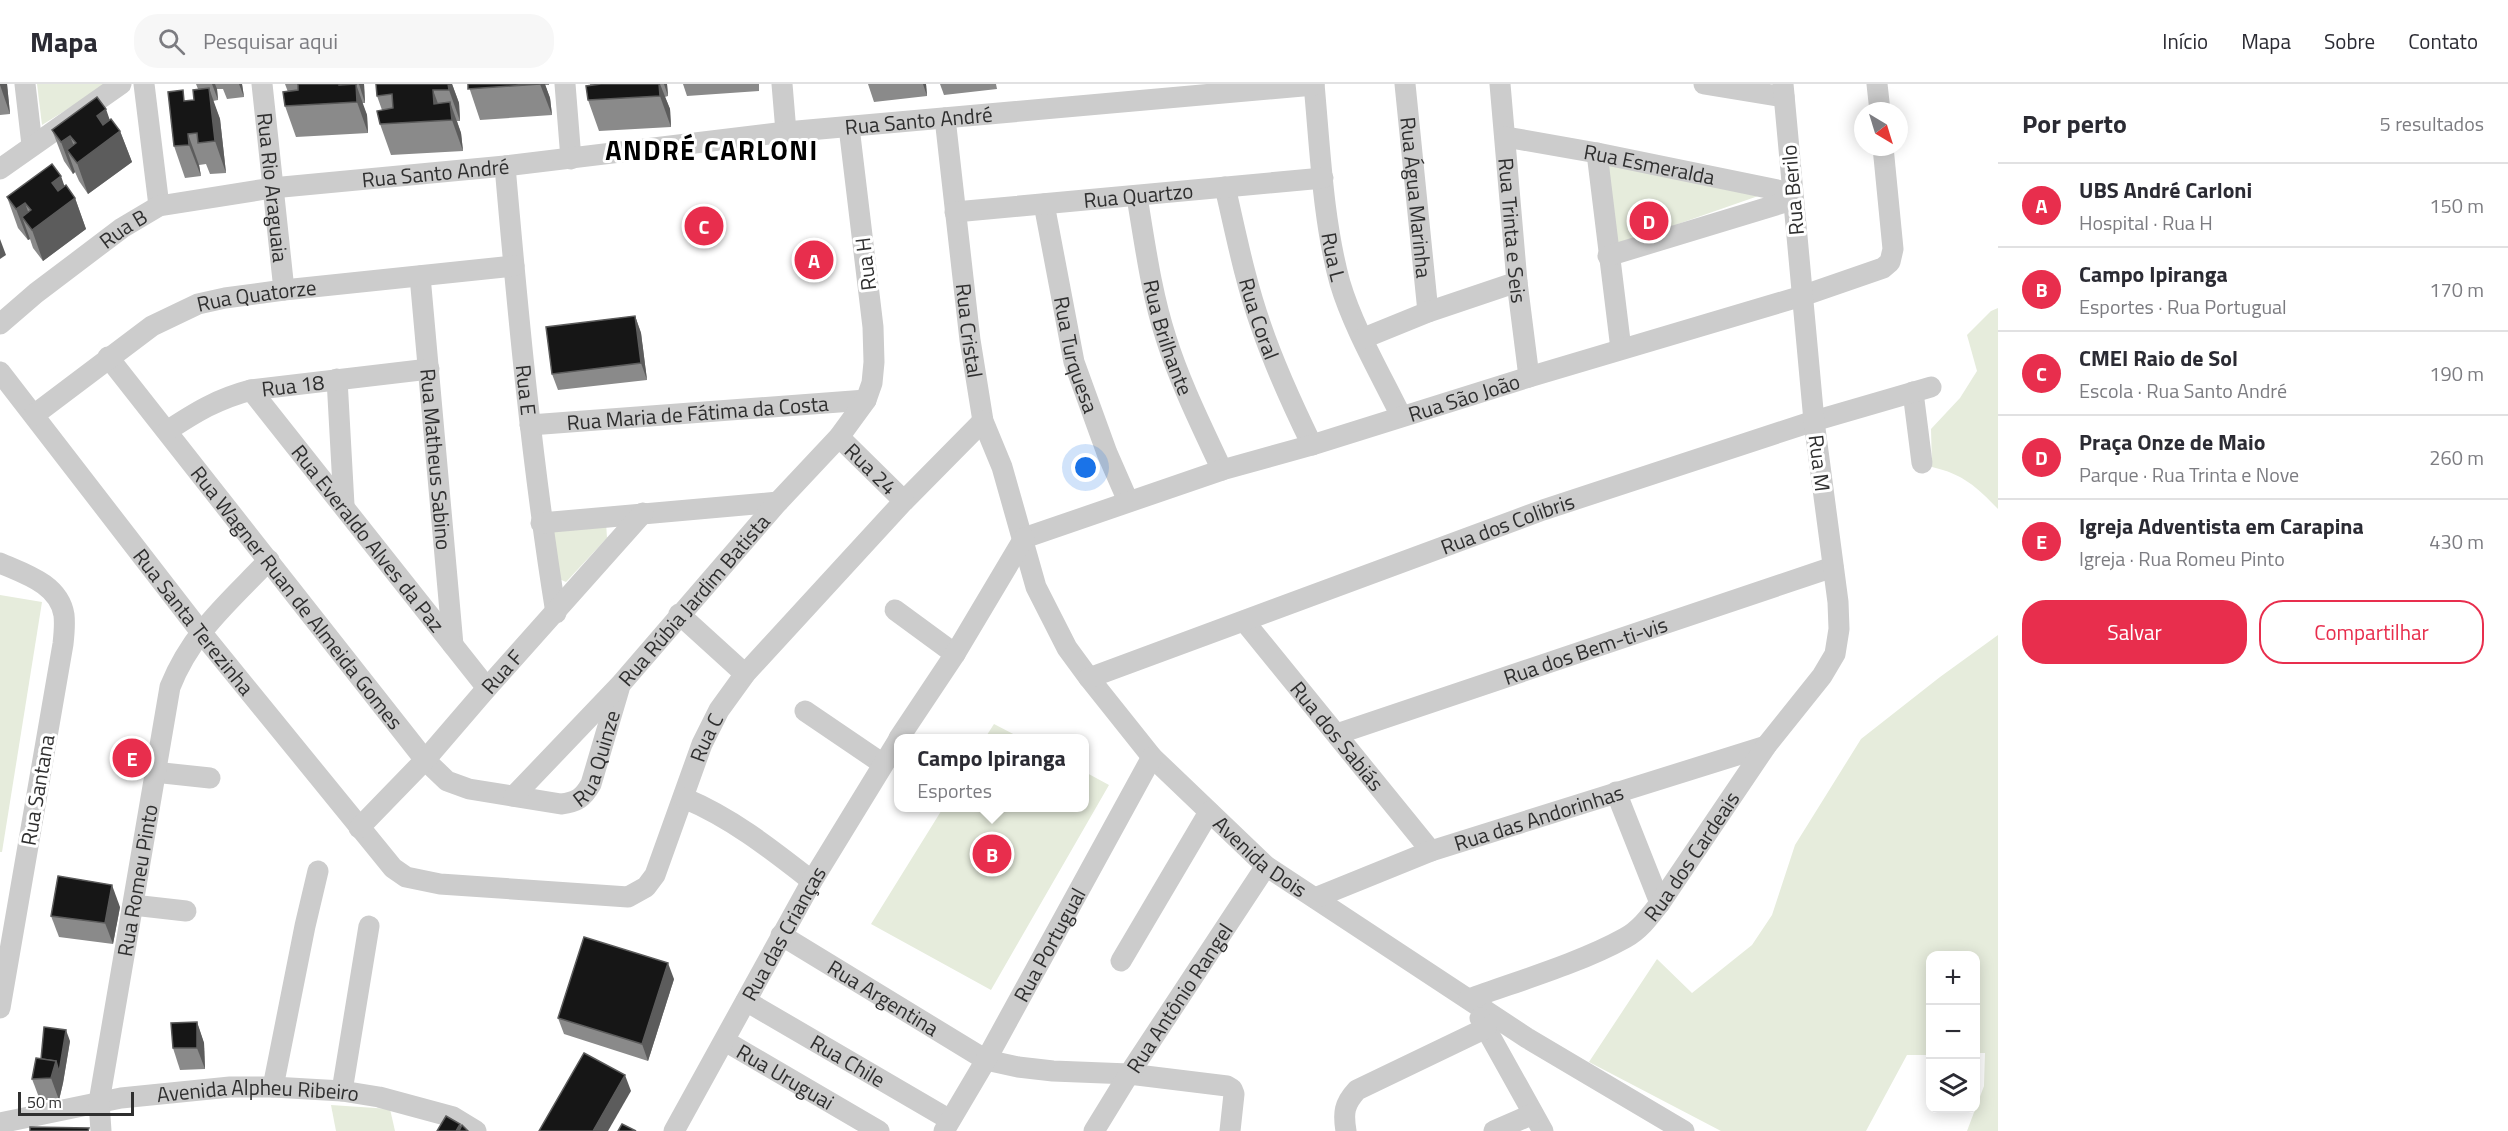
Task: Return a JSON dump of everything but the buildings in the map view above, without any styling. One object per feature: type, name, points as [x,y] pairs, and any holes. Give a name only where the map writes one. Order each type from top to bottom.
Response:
[{"type":"street","points":[[25,84],[32,145]]},
{"type":"street","points":[[0,169],[121,84]]},
{"type":"street","points":[[144,84],[159,206]]},
{"type":"street","name":"Rua Rio Araguaia","points":[[262,84],[284,290]]},
{"type":"street","points":[[565,84],[571,159]]},
{"type":"street","points":[[782,84],[786,132]]},
{"type":"street","name":"Rua Santo André","points":[[272,188],[571,159],[786,132],[945,118],[1079,94],[1314,84]]},
{"type":"street","name":"Rua L","points":[[1314,84],[1323,178],[1335,266],[1341,286],[1401,416]]},
{"type":"street","name":"Rua Água Marinha","points":[[1405,84],[1428,312]]},
{"type":"street","name":"Rua Trinta e Seis","points":[[1500,84],[1517,282],[1528,377]]},
{"type":"street","points":[[1704,84],[1783,91]]},
{"type":"street","points":[[1877,84],[1879,102]]},
{"type":"street","name":"Rua Berilo","points":[[1783,91],[1802,296]]},
{"type":"street","name":"Rua Cristal","points":[[945,118],[970,340],[983,421],[1002,467],[1024,538]]},
{"type":"street","name":"Rua H","points":[[849,127],[873,327],[872,383],[866,400]]},
{"type":"street","name":"Rua Esmeralda","points":[[1506,137],[1597,153],[1792,196]]},
{"type":"street","points":[[1597,153],[1621,349]]},
{"type":"street","name":"Rua São João","points":[[1024,538],[1222,470],[1312,445],[1528,377],[1802,296],[1883,268],[1890,262],[1893,249],[1884,156]]},
{"type":"street","name":"Rua E","points":[[505,166],[541,523],[556,613]]},
{"type":"street","name":"Rua Quartzo","points":[[955,212],[1137,197],[1323,178]]},
{"type":"street","name":"Rua Coral","points":[[1225,187],[1260,325],[1284,387],[1312,445]]},
{"type":"street","name":"Rua B","points":[[0,324],[36,293],[122,228],[159,206],[272,188]]},
{"type":"street","points":[[1608,256],[1792,196]]},
{"type":"street","name":"Rua Brilhante","points":[[1137,197],[1151,278],[1166,337],[1189,399],[1222,470]]},
{"type":"street","name":"Rua Turquesa","points":[[1044,204],[1074,362],[1107,453],[1128,501]]},
{"type":"street","name":"Rua Quatorze","points":[[34,415],[152,326],[198,304],[284,290],[514,266]]},
{"type":"street","name":"Rua Matheus Sabino","points":[[420,276],[453,645]]},
{"type":"street","points":[[1364,338],[1428,312],[1517,282]]},
{"type":"street","name":"Rua M","points":[[1802,296],[1814,421],[1839,629]]},
{"type":"street","name":"Rua Wagner Ruan de Almeida Gomes","points":[[108,357],[425,760],[447,781],[469,789],[514,796]]},
{"type":"street","name":"Rua 18","points":[[167,431],[203,407],[227,396],[251,390],[429,369]]},
{"type":"street","name":"Rua Santa Terezinha","points":[[0,372],[200,631],[358,828],[393,868]]},
{"type":"street","points":[[338,379],[344,505]]},
{"type":"street","name":"Rua Everaldo Alves da Paz","points":[[251,390],[487,688]]},
{"type":"street","name":"Rua dos Colibris","points":[[1089,678],[1543,510],[1814,421],[1922,390],[1922,463]]},
{"type":"street","name":"Rua Maria de Fátima da Costa","points":[[530,425],[866,400]]},
{"type":"street","name":"Rua Rúbia Jardim Batista","points":[[514,796],[620,685],[679,614],[839,436],[866,400]]},
{"type":"street","name":"Rua C","points":[[393,868],[406,877],[451,885],[628,897],[646,887],[655,875],[702,744],[719,710],[745,674],[904,501],[983,421]]},
{"type":"street","name":"Rua 24","points":[[839,436],[904,501]]},
{"type":"street","points":[[541,523],[778,502]]},
{"type":"street","name":"Rua F","points":[[358,828],[425,760],[643,513]]},
{"type":"street","name":"Rua das Crianças","points":[[902,734],[955,654],[1024,538]]},
{"type":"street","name":"Avenida Dois","points":[[1024,538],[1036,587],[1067,648],[1152,757],[1266,866],[1469,999],[1538,1123]]},
{"type":"street","name":"Rua Romeu Pinto","points":[[101,1131],[99,1102],[170,687],[177,668],[200,631],[269,560]]},
{"type":"street","name":"Rua Santana","points":[[0,563],[40,580],[56,595],[64,615],[63,644],[3,964],[0,1008]]},
{"type":"street","name":"Rua dos Bem-ti-vis","points":[[1337,734],[1833,567]]},
{"type":"street","points":[[895,610],[955,654]]},
{"type":"street","points":[[679,614],[745,674]]},
{"type":"street","name":"Rua dos Sabiás","points":[[1244,621],[1431,851]]},
{"type":"street","name":"Rua dos Cardeais","points":[[1469,999],[1626,938],[1645,922],[1766,746],[1822,676],[1835,654],[1839,629]]},
{"type":"street","name":"Rua Quinze","points":[[514,796],[561,804],[575,802],[583,797],[591,784],[620,685]]},
{"type":"street","points":[[806,711],[883,764]]},
{"type":"street","name":"Rua das Andorinhas","points":[[1315,898],[1431,851],[1766,746]]},
{"type":"street","name":"Rua das Crianças","points":[[674,1131],[781,935],[894,747]]},
{"type":"street","name":"Rua Portugual","points":[[947,1125],[986,1060],[1152,757]]},
{"type":"street","points":[[154,772],[210,778]]},
{"type":"street","points":[[1616,792],[1660,903]]},
{"type":"street","points":[[684,798],[730,820],[763,842],[812,881]]},
{"type":"street","points":[[1121,961],[1209,812]]},
{"type":"street","name":"Rua Antônio Rangel","points":[[1100,1129],[1129,1074],[1266,866]]},
{"type":"street","points":[[273,1087],[304,926],[318,871]]},
{"type":"street","points":[[133,904],[186,911]]},
{"type":"street","points":[[342,1091],[369,926]]},
{"type":"street","name":"Rua Argentina","points":[[781,935],[986,1060],[1053,1071],[1129,1074],[1227,1086],[1234,1094],[1230,1131]]},
{"type":"street","points":[[1469,999],[1527,1038],[1684,1131]]},
{"type":"street","name":"Rua Chile","points":[[746,1001],[947,1125]]},
{"type":"street","points":[[1346,1131],[1343,1114],[1347,1101],[1357,1090],[1486,1028]]},
{"type":"street","name":"Rua Uruguai","points":[[725,1041],[879,1131]]},
{"type":"street","name":"Avenida Alpheu Ribeiro","points":[[0,1123],[99,1102],[230,1087],[273,1087],[342,1091],[412,1104],[453,1117],[476,1131]]},
{"type":"street","points":[[1494,1131],[1538,1123]]},
{"type":"green space","points":[[37,84],[108,84],[42,125]]},
{"type":"green space","points":[[1605,163],[1764,194],[1612,247]]},
{"type":"green space","points":[[1998,308],[1998,509],[1969,482],[1952,473],[1932,467],[1931,429],[1960,398],[1977,371],[1967,335],[1991,311]]},
{"type":"green space","points":[[606,522],[607,538],[566,582],[557,578],[549,527]]},
{"type":"green space","points":[[0,595],[42,602],[2,852],[0,852]]},
{"type":"green space","points":[[1998,635],[1998,1131],[1967,1131],[1974,1113],[1980,1113],[1980,1097],[1984,1086],[1985,1053],[1980,1053],[1980,951],[1926,951],[1926,1055],[1907,1055],[1866,1131],[1721,1131],[1589,1062],[1657,959],[1692,993],[1752,945],[1772,915],[1795,845],[1861,739]]},
{"type":"green space","points":[[994,724],[1013,734],[988,734]]},
{"type":"green space","points":[[1089,774],[1109,785],[991,990],[871,924],[941,812],[1089,812]]},
{"type":"green space","points":[[331,1105],[390,1109],[395,1131],[336,1131]]},
{"type":"place","name":"Praça Onze de Maio","points":[[1649,221]]},
{"type":"place","name":"CMEI Raio de Sol","points":[[704,226]]},
{"type":"place","name":"UBS André Carloni","points":[[814,260]]},
{"type":"place","name":"Igreja Adventista em Carapina","points":[[132,758]]},
{"type":"place","name":"Campo Ipiranga","points":[[992,854]]},
{"type":"district","name":"ANDRÉ CARLONI","points":[[712,149]]}]
